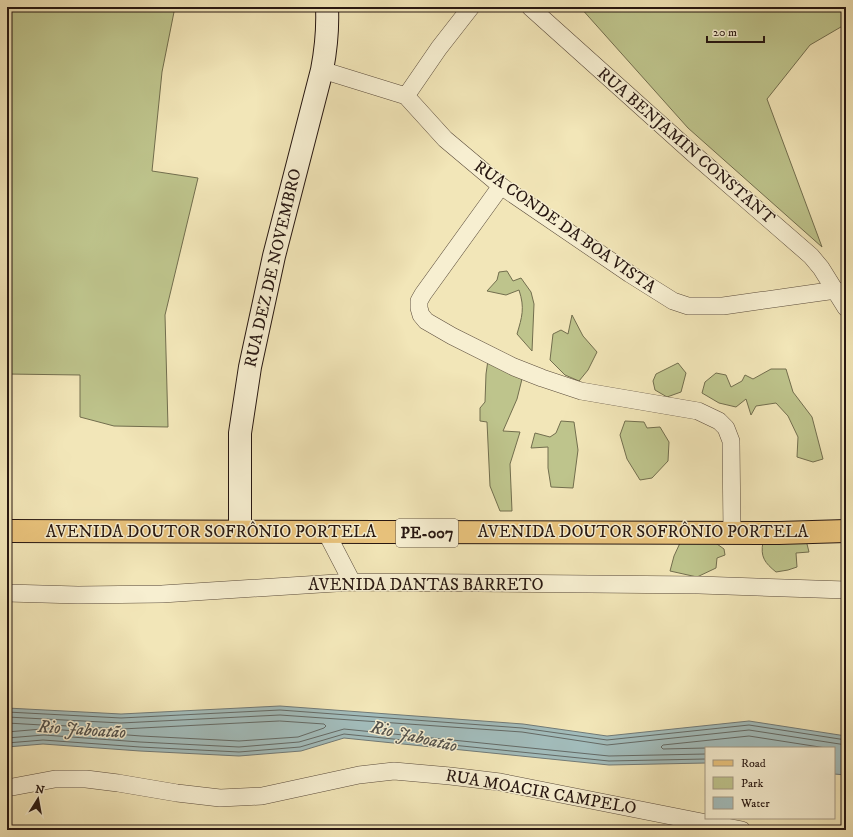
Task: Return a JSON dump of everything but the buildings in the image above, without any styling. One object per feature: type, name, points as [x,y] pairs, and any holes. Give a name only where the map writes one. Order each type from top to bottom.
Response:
[{"type":"main road","name":"RUA DEZ DE NOVEMBRO","points":[[240,531],[240,433],[250,367],[276,249],[322,70],[326,50],[328,26],[327,7]]},
{"type":"main road","name":"AVENIDA DOUTOR SOFRÔNIO PORTELA","points":[[7,531],[732,533],[846,531]]},
{"type":"street","points":[[322,70],[406,96],[439,48],[471,7]]},
{"type":"street","name":"RUA BENJAMIN CONSTANT","points":[[530,7],[691,152],[811,256],[836,290],[846,308]]},
{"type":"street","name":"RUA CONDE DA BOA VISTA","points":[[406,96],[445,139],[501,186],[630,274],[673,301],[688,306],[723,306],[836,290]]},
{"type":"street","points":[[501,186],[423,294],[419,302],[421,315],[426,321],[452,336],[514,367],[542,378],[581,390],[698,411],[719,421],[726,428],[731,441],[732,533]]},
{"type":"street","points":[[326,532],[352,582]]},
{"type":"street","name":"AVENIDA DANTAS BARRETO","points":[[7,593],[78,595],[162,594],[352,582],[699,585],[846,590]]},
{"type":"street","name":"RUA MOACIR CAMPELO","points":[[7,788],[55,779],[86,779],[220,798],[262,796],[359,775],[394,771],[500,782],[742,830]]},
{"type":"green space","points":[[7,7],[175,7],[162,72],[152,171],[198,178],[165,315],[168,427],[114,426],[80,417],[80,375],[7,374]]},
{"type":"green space","points":[[580,7],[846,7],[846,24],[810,45],[767,99],[822,247],[688,128]]},
{"type":"green space","points":[[507,271],[513,281],[521,278],[531,292],[534,304],[532,351],[517,334],[522,312],[522,302],[519,290],[506,295],[487,291],[497,280],[499,272]]},
{"type":"green space","points":[[572,315],[583,336],[597,352],[588,370],[579,381],[565,375],[550,360],[553,334],[561,330],[568,334]]},
{"type":"green space","points":[[488,360],[522,379],[517,399],[503,431],[520,432],[510,464],[512,511],[500,511],[490,486],[487,422],[480,421],[480,408],[485,402]]},
{"type":"green space","points":[[678,363],[686,373],[681,392],[667,397],[655,390],[653,381],[656,374]]},
{"type":"green space","points":[[771,369],[786,369],[793,392],[812,417],[823,459],[813,462],[797,457],[798,437],[788,416],[776,403],[756,406],[751,415],[746,399],[736,407],[719,403],[702,393],[705,382],[716,373],[726,375],[731,387],[742,381],[745,375],[753,379]]},
{"type":"green space","points":[[561,421],[574,422],[578,450],[573,488],[551,487],[548,468],[548,447],[531,448],[535,433],[550,437],[556,433]]},
{"type":"green space","points":[[625,421],[644,422],[647,428],[660,427],[669,442],[668,461],[652,478],[640,480],[627,459],[620,435]]},
{"type":"green space","points":[[805,536],[809,552],[796,553],[797,567],[776,572],[766,563],[762,552],[763,542]]},
{"type":"green space","points":[[710,539],[724,549],[725,555],[717,558],[716,568],[697,577],[670,571],[674,556],[680,543]]},
{"type":"water","name":"Rio Jaboatão","points":[[280,706],[523,724],[607,736],[749,721],[846,736],[846,775],[835,774],[835,747],[705,747],[705,763],[609,765],[344,738],[301,751],[239,756],[43,744],[7,747],[7,708],[121,714]]}]
